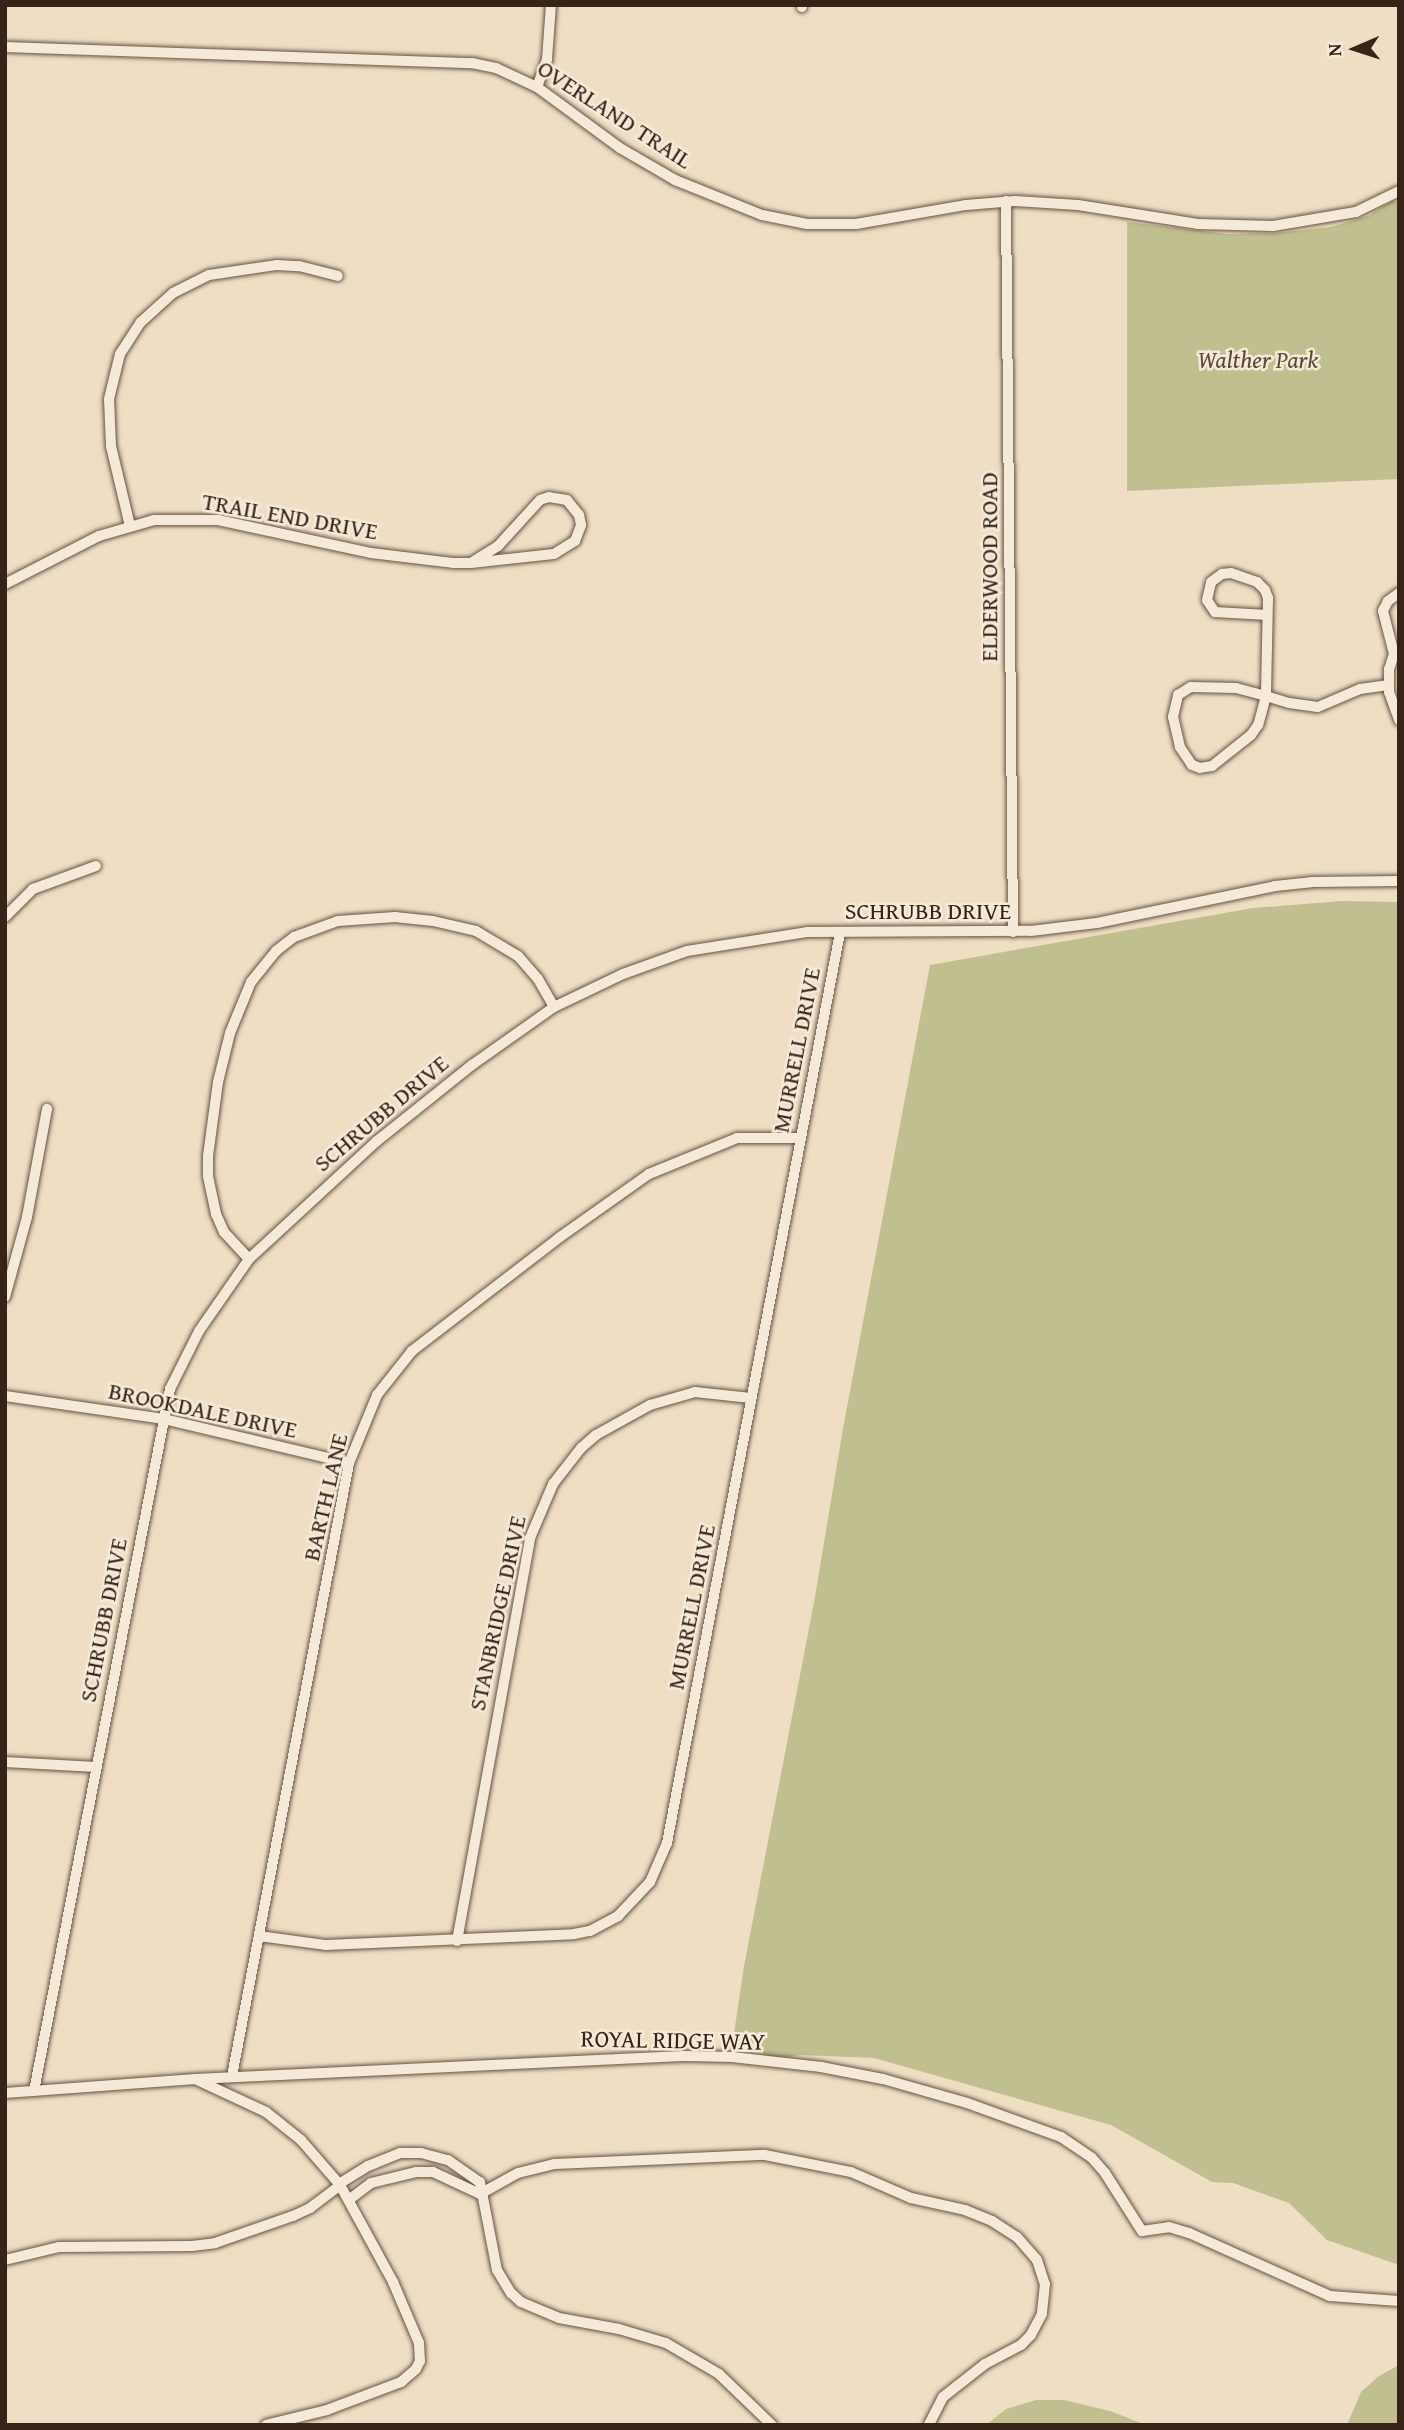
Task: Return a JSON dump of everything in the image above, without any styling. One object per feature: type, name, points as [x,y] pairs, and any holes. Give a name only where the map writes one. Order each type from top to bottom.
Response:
[{"type":"street","points":[[537,87],[547,59],[551,5]]},
{"type":"street","name":"OVERLAND TRAIL","points":[[5,47],[454,61],[496,68],[537,87],[574,116],[652,168],[700,192],[762,215],[807,224],[856,224],[966,205],[1006,201],[1058,203],[1198,224],[1251,227],[1324,220],[1356,212],[1399,191]]},
{"type":"street","name":"ELDERWOOD ROAD","points":[[1006,201],[1013,932]]},
{"type":"street","points":[[130,526],[111,446],[109,399],[120,354],[141,322],[173,293],[209,275],[277,265],[299,266],[338,276]]},
{"type":"street","name":"TRAIL END DRIVE","points":[[5,584],[70,550],[130,526],[154,520],[218,520],[371,553],[471,563],[551,555],[567,548],[579,534],[579,515],[567,500],[549,496],[540,500],[498,546],[471,563]]},
{"type":"street","points":[[1267,615],[1215,612],[1207,600],[1211,582],[1222,574],[1231,573],[1257,582],[1267,594],[1267,615],[1266,696],[1258,725],[1212,766],[1200,768],[1187,759],[1175,732],[1175,703],[1184,690],[1191,687],[1218,686],[1266,696],[1318,707],[1360,690],[1389,685]]},
{"type":"street","points":[[1399,593],[1388,601],[1383,611],[1396,653],[1389,685],[1399,720]]},
{"type":"street","points":[[5,917],[33,889],[96,866]]},
{"type":"street","name":"SCHRUBB DRIVE","points":[[34,2091],[164,1419],[179,1367],[199,1331],[249,1259],[411,1112],[554,1007],[623,974],[687,951],[807,932],[1013,932],[1097,923],[1275,886],[1311,882],[1399,881]]},
{"type":"street","points":[[249,1259],[224,1232],[216,1214],[208,1176],[208,1156],[218,1082],[230,1033],[251,982],[276,951],[294,937],[338,921],[395,917],[433,921],[477,931],[518,956],[538,979],[554,1007]]},
{"type":"street","name":"MURRELL DRIVE","points":[[259,1936],[326,1945],[574,1934],[590,1931],[611,1921],[630,1906],[659,1866],[667,1843],[840,933]]},
{"type":"street","points":[[5,1297],[27,1217],[47,1109]]},
{"type":"street","name":"BARTH LANE","points":[[232,2076],[349,1463],[377,1395],[412,1351],[620,1192],[649,1174],[719,1143],[754,1136],[800,1138]]},
{"type":"street","name":"STANBRIDGE DRIVE","points":[[457,1941],[527,1551],[542,1503],[565,1466],[581,1448],[612,1424],[681,1394],[712,1392],[751,1398]]},
{"type":"street","name":"BROOKDALE DRIVE","points":[[5,1396],[164,1419],[349,1463]]},
{"type":"street","points":[[5,1762],[96,1767]]},
{"type":"street","name":"ROYAL RIDGE WAY","points":[[232,2076],[669,2056],[732,2057],[821,2067],[883,2079],[1026,2122],[1061,2137],[1092,2158],[1105,2173],[1142,2231],[1169,2227],[1189,2233],[1330,2296],[1399,2301]]},
{"type":"street","points":[[5,2094],[232,2076]]},
{"type":"street","points":[[195,2079],[266,2112],[301,2140],[340,2185],[393,2282],[421,2352],[416,2369],[401,2382],[327,2410],[265,2425]]},
{"type":"street","points":[[5,2260],[59,2247],[192,2246],[215,2243],[293,2216],[326,2198],[355,2173],[389,2156],[405,2153],[430,2155],[457,2165],[480,2182],[480,2194],[497,2270],[521,2302],[559,2318],[619,2329],[666,2343],[719,2374],[772,2425]]},
{"type":"street","points":[[402,2175],[405,2153]]},
{"type":"street","points":[[480,2194],[518,2173],[555,2164],[765,2155],[851,2172],[911,2199],[965,2210],[992,2221],[1017,2237],[1037,2260],[1045,2284],[1042,2314],[1031,2335],[1021,2345],[985,2364],[943,2397],[929,2425]]},
{"type":"street","points":[[449,2178],[457,2165]]},
{"type":"street","points":[[350,2199],[364,2187],[402,2175],[433,2172],[480,2194]]},
{"type":"street","points":[[355,2173],[364,2187]]},
{"type":"green space","name":"Walther Park","points":[[1392,201],[1399,201],[1399,479],[1127,491],[1127,222],[1227,234],[1276,233],[1331,227],[1370,215]]},
{"type":"green space","points":[[1342,901],[1399,902],[1399,2265],[1327,2240],[1289,2203],[1233,2183],[1212,2182],[1111,2125],[874,2058],[801,2055],[778,2059],[763,2055],[761,2044],[733,2040],[744,1966],[815,1597],[842,1434],[930,965],[1253,908]]},
{"type":"green space","points":[[1399,2365],[1399,2425],[1347,2425],[1361,2392],[1379,2376]]},
{"type":"green space","points":[[1036,2400],[1064,2400],[1110,2411],[1146,2425],[986,2425],[1006,2409]]}]
